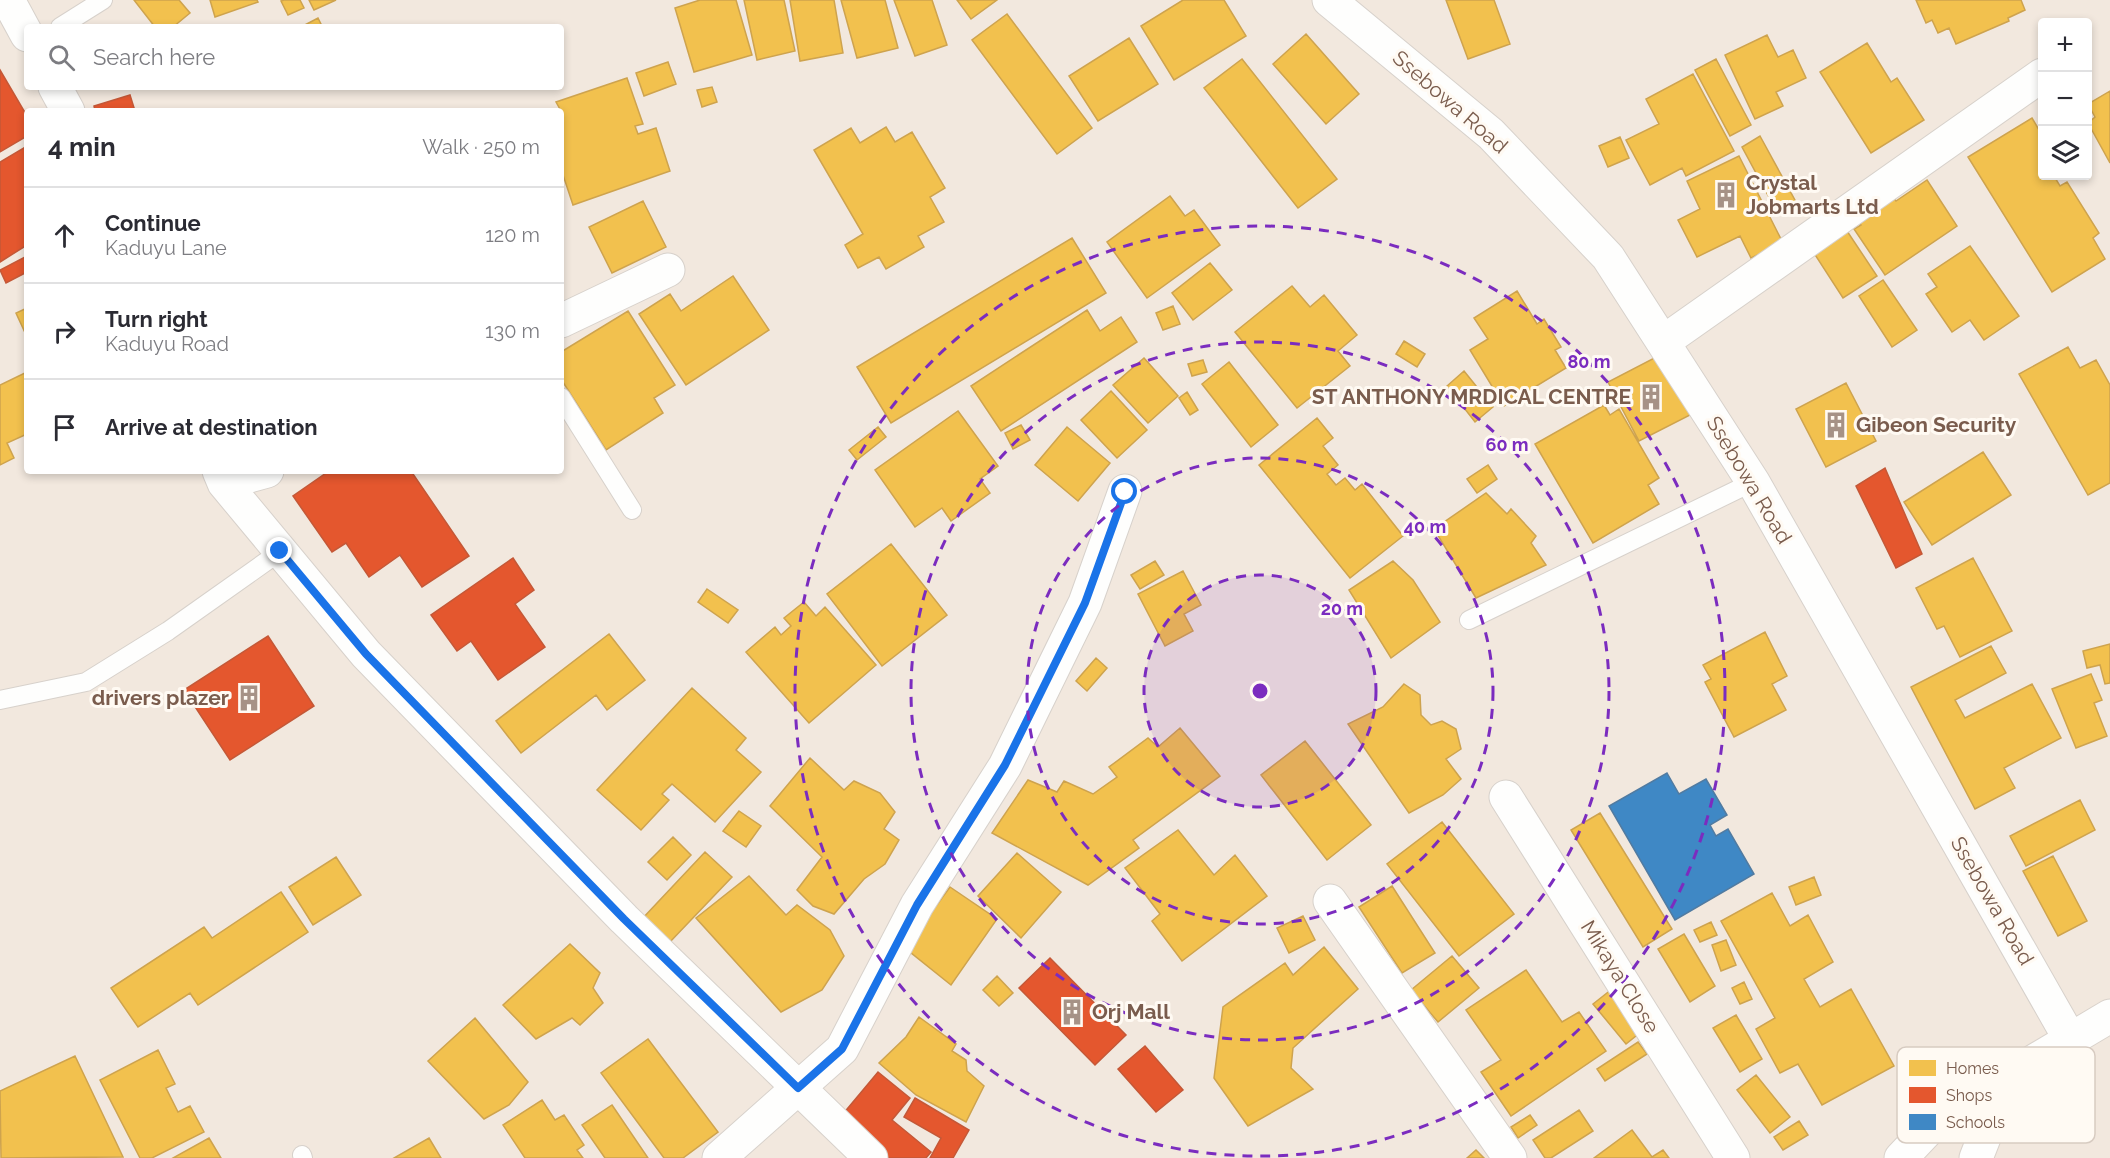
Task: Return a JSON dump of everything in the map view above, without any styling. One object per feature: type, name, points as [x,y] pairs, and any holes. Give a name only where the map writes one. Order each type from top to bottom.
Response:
[{"type":"street","points":[[8,0],[24,29]]},
{"type":"street","name":"Ssebowa Road","points":[[1329,0],[1491,134],[1608,257],[1753,482],[2070,1039]]},
{"type":"street","points":[[1663,342],[2038,79]]},
{"type":"street","points":[[57,90],[66,108]]},
{"type":"street","points":[[564,320],[668,270]]},
{"type":"street","points":[[221,477],[244,474]]},
{"type":"street","points":[[221,477],[366,654],[624,919],[871,1158]]},
{"type":"street","points":[[719,1158],[759,1125],[842,1049],[917,905],[1005,765],[1085,603],[1125,492]]},
{"type":"street","name":"Mikaya Close","points":[[1506,797],[1733,1158]]},
{"type":"street","points":[[1330,901],[1510,1158]]},
{"type":"street","points":[[2057,1047],[2110,1016]]},
{"type":"street","points":[[2063,1047],[2070,1039]]},
{"type":"street","points":[[1900,1158],[1915,1143]]},
{"type":"street","points":[[1976,1158],[1982,1143]]},
{"type":"lane","points":[[65,24],[103,0]]},
{"type":"lane","points":[[564,402],[632,510]]},
{"type":"lane","points":[[1469,620],[1753,482]]},
{"type":"lane","points":[[0,700],[86,682],[168,631],[280,551]]},
{"type":"shaded area","points":[[0,0],[2110,0],[2110,1158],[0,1158]]},
{"type":"building: Homes","points":[[134,0],[179,0],[190,13],[177,24],[153,24]]},
{"type":"building: Homes","points":[[210,0],[257,0],[258,2],[215,17]]},
{"type":"building: Homes","points":[[300,0],[304,8],[288,15],[281,1]]},
{"type":"building: Homes","points":[[309,0],[336,0],[314,10]]},
{"type":"building: Homes","points":[[700,0],[736,0],[752,55],[694,72],[675,8]]},
{"type":"building: Homes","points":[[744,0],[784,0],[795,51],[757,60]]},
{"type":"building: Homes","points":[[790,0],[834,0],[843,53],[800,61]]},
{"type":"building: Homes","points":[[841,0],[885,0],[898,48],[857,58]]},
{"type":"building: Homes","points":[[894,0],[932,0],[947,45],[915,56]]},
{"type":"building: Homes","points":[[957,0],[997,0],[971,19]]},
{"type":"building: Homes","points":[[1183,0],[1224,0],[1246,36],[1174,80],[1141,26]]},
{"type":"building: Homes","points":[[1446,0],[1494,0],[1510,44],[1468,59]]},
{"type":"building: Homes","points":[[1916,0],[2021,0],[2025,10],[2008,18],[2009,21],[1956,44],[1949,28],[1938,33],[1932,20],[1926,23]]},
{"type":"building: Homes","points":[[1007,14],[1092,128],[1057,154],[972,40]]},
{"type":"building: Homes","points":[[318,18],[321,24],[307,24]]},
{"type":"building: Homes","points":[[1306,34],[1359,94],[1326,124],[1273,64]]},
{"type":"building: Homes","points":[[1767,35],[1778,57],[1793,50],[1806,78],[1776,92],[1783,106],[1755,119],[1725,55]]},
{"type":"building: Homes","points":[[1129,38],[1158,84],[1098,121],[1069,76]]},
{"type":"building: Homes","points":[[1867,43],[1891,82],[1897,78],[1924,120],[1871,153],[1820,72]]},
{"type":"building: Homes","points":[[1242,59],[1337,179],[1298,208],[1204,88]]},
{"type":"building: Homes","points":[[1716,59],[1751,125],[1730,136],[1695,70]]},
{"type":"building: Homes","points":[[668,62],[676,84],[644,96],[636,73]]},
{"type":"building: Homes","points":[[1693,74],[1734,151],[1686,176],[1682,168],[1650,185],[1626,140],[1659,124],[1646,99]]},
{"type":"building: Homes","points":[[627,78],[643,124],[635,126],[638,134],[656,128],[670,171],[573,205],[564,178],[564,108],[559,108],[556,102]]},
{"type":"building: Homes","points":[[712,87],[717,102],[702,107],[697,90]]},
{"type":"building: Homes","points":[[2110,91],[2110,163],[2092,130],[2092,120],[2095,117],[2092,111],[2092,102]]},
{"type":"building: Homes","points":[[2032,118],[2038,128],[2038,180],[2056,180],[2060,186],[2067,182],[2099,233],[2093,238],[2105,259],[2052,292],[1968,157]]},
{"type":"building: Homes","points":[[886,127],[895,142],[912,132],[945,188],[930,197],[944,222],[918,236],[924,247],[886,269],[879,257],[858,268],[845,245],[863,234],[814,150],[851,128],[860,143]]},
{"type":"building: Homes","points":[[1760,136],[1796,202],[1777,212],[1742,147]]},
{"type":"building: Homes","points":[[1620,137],[1629,158],[1608,167],[1599,146]]},
{"type":"building: Homes","name":"Crystal Jobmarts Ltd","points":[[1739,156],[1783,243],[1751,258],[1740,236],[1697,257],[1678,220],[1700,209],[1687,181]]},
{"type":"building: Homes","points":[[1927,180],[1957,226],[1885,275],[1854,229],[1861,225],[1855,217],[1890,193],[1896,201]]},
{"type":"building: Homes","points":[[1170,196],[1185,216],[1194,210],[1220,245],[1147,298],[1107,242]]},
{"type":"building: Homes","points":[[643,201],[666,247],[612,273],[589,227]]},
{"type":"building: Homes","points":[[1845,228],[1877,276],[1843,298],[1812,250]]},
{"type":"building: Homes","points":[[1072,238],[1106,293],[891,423],[857,367]]},
{"type":"building: Homes","points":[[1970,246],[2019,316],[1984,340],[1970,320],[1952,332],[1926,294],[1937,287],[1928,274]]},
{"type":"building: Homes","points":[[1210,263],[1232,290],[1193,320],[1172,293]]},
{"type":"building: Homes","points":[[733,276],[769,330],[686,385],[639,314],[670,294],[681,311]]},
{"type":"building: Homes","points":[[1883,280],[1917,330],[1892,347],[1859,296]]},
{"type":"building: Homes","points":[[1292,286],[1310,307],[1324,295],[1357,335],[1338,351],[1350,366],[1297,408],[1235,332]]},
{"type":"building: Homes","points":[[1517,291],[1537,324],[1544,319],[1561,347],[1555,350],[1566,368],[1504,406],[1470,350],[1488,339],[1474,318]]},
{"type":"building: Homes","points":[[1173,306],[1180,324],[1163,330],[1156,313]]},
{"type":"building: Homes","points":[[24,309],[24,330],[16,313]]},
{"type":"building: Homes","points":[[1087,310],[1100,331],[1121,317],[1137,342],[1001,431],[971,386]]},
{"type":"building: Homes","points":[[628,311],[675,385],[654,398],[663,413],[606,450],[564,384],[564,350]]},
{"type":"building: Homes","points":[[1404,341],[1425,354],[1417,367],[1396,354]]},
{"type":"building: Homes","points":[[2068,347],[2080,368],[2096,360],[2110,385],[2110,483],[2088,495],[2019,374]]},
{"type":"building: Homes","name":"ST ANTHONY MRDICAL CENTRE","points":[[1664,353],[1694,413],[1639,441],[1608,382]]},
{"type":"building: Homes","points":[[1144,358],[1178,396],[1148,423],[1113,385]]},
{"type":"building: Homes","points":[[1203,360],[1207,372],[1192,376],[1188,364]]},
{"type":"building: Homes","points":[[1229,362],[1278,425],[1251,447],[1202,384]]},
{"type":"building: Homes","points":[[1464,371],[1493,407],[1475,422],[1447,386]]},
{"type":"building: Homes","points":[[24,373],[24,435],[7,443],[14,458],[0,465],[0,385]]},
{"type":"building: Homes","name":"Gibeon Security","points":[[1846,383],[1876,441],[1826,467],[1796,409]]},
{"type":"building: Homes","points":[[1111,391],[1147,430],[1117,458],[1081,420]]},
{"type":"building: Homes","points":[[1187,392],[1198,410],[1190,415],[1179,398]]},
{"type":"building: Homes","points":[[1604,405],[1610,415],[1619,409],[1659,478],[1648,485],[1659,504],[1593,543],[1535,444]]},
{"type":"building: Homes","points":[[958,411],[998,466],[980,479],[990,493],[951,521],[942,508],[915,527],[875,470]]},
{"type":"building: Homes","points":[[1317,418],[1333,438],[1323,446],[1338,465],[1327,474],[1336,485],[1345,478],[1355,490],[1362,484],[1403,536],[1350,578],[1259,465]]},
{"type":"building: Homes","points":[[1021,425],[1030,440],[1013,449],[1005,433]]},
{"type":"building: Homes","points":[[878,427],[886,437],[857,460],[849,450]]},
{"type":"building: Homes","points":[[1067,427],[1110,463],[1078,501],[1035,465]]},
{"type":"building: Homes","points":[[1983,452],[2011,495],[1932,545],[1904,502]]},
{"type":"building: Homes","points":[[1488,465],[1497,479],[1477,493],[1467,479]]},
{"type":"building: Homes","points":[[1486,493],[1507,514],[1511,509],[1536,536],[1531,543],[1546,565],[1476,598],[1434,529]]},
{"type":"building: Homes","points":[[891,544],[947,615],[882,666],[827,594]]},
{"type":"building: Homes","points":[[1973,558],[2012,631],[1960,657],[1944,626],[1937,629],[1916,588]]},
{"type":"building: Homes","points":[[1155,561],[1164,575],[1140,589],[1131,575]]},
{"type":"building: Homes","points":[[1393,561],[1413,580],[1440,622],[1391,658],[1349,590]]},
{"type":"building: Homes","points":[[1183,571],[1201,605],[1184,614],[1193,631],[1165,646],[1138,594]]},
{"type":"building: Homes","points":[[707,589],[738,610],[728,623],[698,602]]},
{"type":"building: Homes","points":[[804,602],[816,616],[825,607],[876,665],[809,723],[746,652],[775,627],[781,635],[791,626],[784,618]]},
{"type":"building: Homes","points":[[1765,632],[1787,676],[1772,684],[1786,710],[1734,737],[1705,682],[1711,679],[1703,665]]},
{"type":"building: Homes","points":[[609,634],[645,680],[607,710],[596,695],[521,753],[496,721]]},
{"type":"building: Homes","points":[[2110,644],[2110,683],[2105,684],[2100,665],[2087,668],[2083,651]]},
{"type":"building: Homes","points":[[1991,646],[2006,673],[1955,700],[1965,718],[2032,684],[2061,738],[2004,768],[2015,788],[1975,809],[1911,687]]},
{"type":"building: Homes","points":[[1096,658],[1107,668],[1087,691],[1076,681]]},
{"type":"building: Homes","points":[[2091,674],[2102,700],[2094,703],[2107,736],[2076,748],[2052,689]]},
{"type":"building: Homes","points":[[1404,684],[1420,695],[1421,715],[1431,725],[1442,721],[1456,729],[1461,749],[1446,759],[1461,779],[1443,795],[1409,813],[1348,724],[1383,707]]},
{"type":"building: Homes","points":[[692,688],[746,738],[736,750],[761,772],[715,822],[672,784],[662,794],[669,800],[641,830],[597,790]]},
{"type":"building: Homes","points":[[1180,728],[1220,776],[1133,840],[1139,848],[1088,885],[992,833],[1028,780],[1057,792],[1064,781],[1093,794],[1117,777],[1109,767],[1148,738],[1158,747]]},
{"type":"building: Homes","points":[[1305,741],[1371,825],[1327,860],[1261,775]]},
{"type":"building: Homes","points":[[810,758],[844,790],[854,781],[880,793],[895,812],[884,829],[899,840],[885,864],[864,879],[834,914],[813,906],[797,890],[822,857],[770,806]]},
{"type":"building: Homes","points":[[2080,800],[2095,830],[2026,866],[2010,836]]},
{"type":"building: Homes","points":[[739,811],[761,826],[746,847],[723,831]]},
{"type":"building: Homes","points":[[1600,813],[1672,929],[1643,947],[1571,830]]},
{"type":"building: Homes","points":[[1442,822],[1514,914],[1459,956],[1387,864]]},
{"type":"building: Homes","points":[[1178,830],[1214,875],[1235,855],[1267,896],[1182,961],[1152,921],[1160,914],[1125,868]]},
{"type":"building: Homes","points":[[673,837],[691,855],[667,880],[648,862]]},
{"type":"building: Homes","points":[[705,852],[732,877],[669,943],[642,919]]},
{"type":"building: Homes","points":[[1017,853],[1061,892],[1021,938],[978,896]]},
{"type":"building: Homes","points":[[2053,856],[2087,921],[2058,936],[2023,871]]},
{"type":"building: Homes","points":[[336,857],[361,895],[313,925],[289,887]]},
{"type":"building: Homes","points":[[749,876],[786,915],[797,905],[830,930],[844,956],[822,990],[781,1012],[696,918]]},
{"type":"building: Homes","points":[[1814,877],[1821,895],[1796,905],[1789,887]]},
{"type":"building: Homes","points":[[1392,886],[1435,953],[1402,973],[1359,907]]},
{"type":"building: Homes","points":[[950,887],[997,919],[951,985],[905,948]]},
{"type":"building: Homes","points":[[281,892],[308,932],[198,1005],[190,993],[138,1027],[111,988],[204,927],[212,938]]},
{"type":"building: Homes","points":[[1772,893],[1790,926],[1808,915],[1833,962],[1804,979],[1820,1007],[1851,989],[1894,1066],[1822,1105],[1798,1064],[1780,1073],[1756,1029],[1775,1018],[1721,921]]},
{"type":"building: Homes","points":[[1303,916],[1315,940],[1289,953],[1277,928]]},
{"type":"building: Homes","points":[[1711,922],[1717,935],[1700,942],[1694,930]]},
{"type":"building: Homes","points":[[1684,934],[1715,986],[1690,1002],[1658,949]]},
{"type":"building: Homes","points":[[1726,940],[1736,965],[1721,971],[1712,945]]},
{"type":"building: Homes","points":[[570,944],[600,973],[593,988],[603,1003],[580,1025],[572,1018],[536,1039],[503,1005]]},
{"type":"building: Homes","points":[[1324,947],[1358,989],[1293,1048],[1291,1068],[1313,1089],[1248,1126],[1214,1078],[1223,1007],[1285,963],[1293,975]]},
{"type":"building: Homes","points":[[1452,956],[1479,988],[1438,1022],[1411,990]]},
{"type":"building: Homes","points":[[1526,970],[1562,1022],[1579,1012],[1606,1051],[1511,1116],[1481,1072],[1501,1060],[1466,1010]]},
{"type":"building: Homes","points":[[997,976],[1013,993],[999,1006],[983,990]]},
{"type":"building: Homes","points":[[1744,982],[1752,999],[1740,1004],[1732,988]]},
{"type":"building: Homes","points":[[1612,989],[1646,1028],[1626,1044],[1593,1004]]},
{"type":"building: Homes","points":[[1736,1015],[1762,1059],[1740,1072],[1713,1028]]},
{"type":"building: Homes","points":[[919,1017],[956,1044],[952,1051],[966,1060],[967,1071],[984,1086],[966,1122],[916,1095],[879,1063],[906,1037]]},
{"type":"building: Homes","points":[[475,1018],[528,1082],[509,1105],[484,1119],[428,1061]]},
{"type":"building: Homes","points":[[648,1039],[718,1132],[683,1158],[664,1158],[601,1073]]},
{"type":"building: Homes","points":[[1638,1042],[1647,1054],[1605,1081],[1597,1069]]},
{"type":"building: Homes","points":[[158,1050],[175,1084],[166,1088],[178,1112],[190,1106],[204,1132],[152,1158],[140,1158],[100,1080]]},
{"type":"building: Homes","points":[[75,1056],[123,1157],[1,1158],[0,1091]]},
{"type":"building: Homes","points":[[1756,1075],[1790,1117],[1770,1133],[1737,1090]]},
{"type":"building: Homes","points":[[542,1100],[555,1120],[564,1115],[584,1145],[577,1150],[583,1158],[525,1158],[503,1125]]},
{"type":"building: Homes","points":[[612,1105],[648,1158],[605,1158],[582,1125]]},
{"type":"building: Homes","points":[[1579,1110],[1593,1131],[1551,1158],[1545,1158],[1533,1140]]},
{"type":"building: Homes","points":[[1530,1115],[1537,1125],[1518,1138],[1511,1127]]},
{"type":"building: Homes","points":[[1799,1121],[1808,1135],[1783,1150],[1774,1137]]},
{"type":"building: Homes","points":[[1632,1130],[1652,1157],[1663,1150],[1669,1158],[1594,1158]]},
{"type":"building: Homes","points":[[209,1138],[221,1158],[173,1158]]},
{"type":"building: Homes","points":[[429,1138],[441,1158],[394,1158]]},
{"type":"building: Homes","points":[[1476,1150],[1484,1158],[1467,1158]]},
{"type":"building: Shops","points":[[0,70],[24,111],[24,138],[0,152]]},
{"type":"building: Shops","points":[[130,95],[134,108],[94,108],[94,106]]},
{"type":"building: Shops","points":[[24,148],[24,247],[0,262],[0,162]]},
{"type":"building: Shops","points":[[24,258],[24,274],[6,283],[0,270]]},
{"type":"building: Shops","points":[[1885,468],[1922,554],[1896,568],[1856,486]]},
{"type":"building: Shops","points":[[325,474],[413,474],[469,556],[422,587],[400,555],[369,577],[346,543],[332,552],[293,496]]},
{"type":"building: Shops","points":[[513,558],[534,590],[515,604],[545,647],[498,680],[471,641],[457,651],[431,615]]},
{"type":"building: Shops","name":"drivers plazer","points":[[268,636],[314,706],[230,760],[184,690]]},
{"type":"building: Shops","name":"Orj Mall","points":[[1050,958],[1126,1035],[1095,1065],[1019,988]]},
{"type":"building: Shops","points":[[1145,1046],[1183,1090],[1156,1112],[1118,1069]]},
{"type":"building: Shops","points":[[878,1072],[910,1098],[892,1120],[931,1152],[926,1158],[885,1158],[838,1120]]},
{"type":"building: Shops","points":[[915,1098],[969,1130],[953,1158],[930,1158],[941,1138],[904,1117]]},
{"type":"building: Schools","points":[[1667,773],[1679,794],[1706,779],[1727,815],[1710,825],[1716,836],[1728,829],[1754,874],[1675,920],[1609,806]]},
{"type":"place","name":"Crystal Jobmarts Ltd","points":[[1726,195]]},
{"type":"place","name":"ST ANTHONY MRDICAL CENTRE","points":[[1651,397]]},
{"type":"place","name":"Gibeon Security","points":[[1836,425]]},
{"type":"place","name":"drivers plazer","points":[[249,698]]},
{"type":"place","name":"Orj Mall","points":[[1072,1012]]},
{"type":"route","points":[[280,551],[366,654],[624,919],[798,1088],[842,1049],[917,905],[1005,765],[1085,603],[1125,492]]}]
